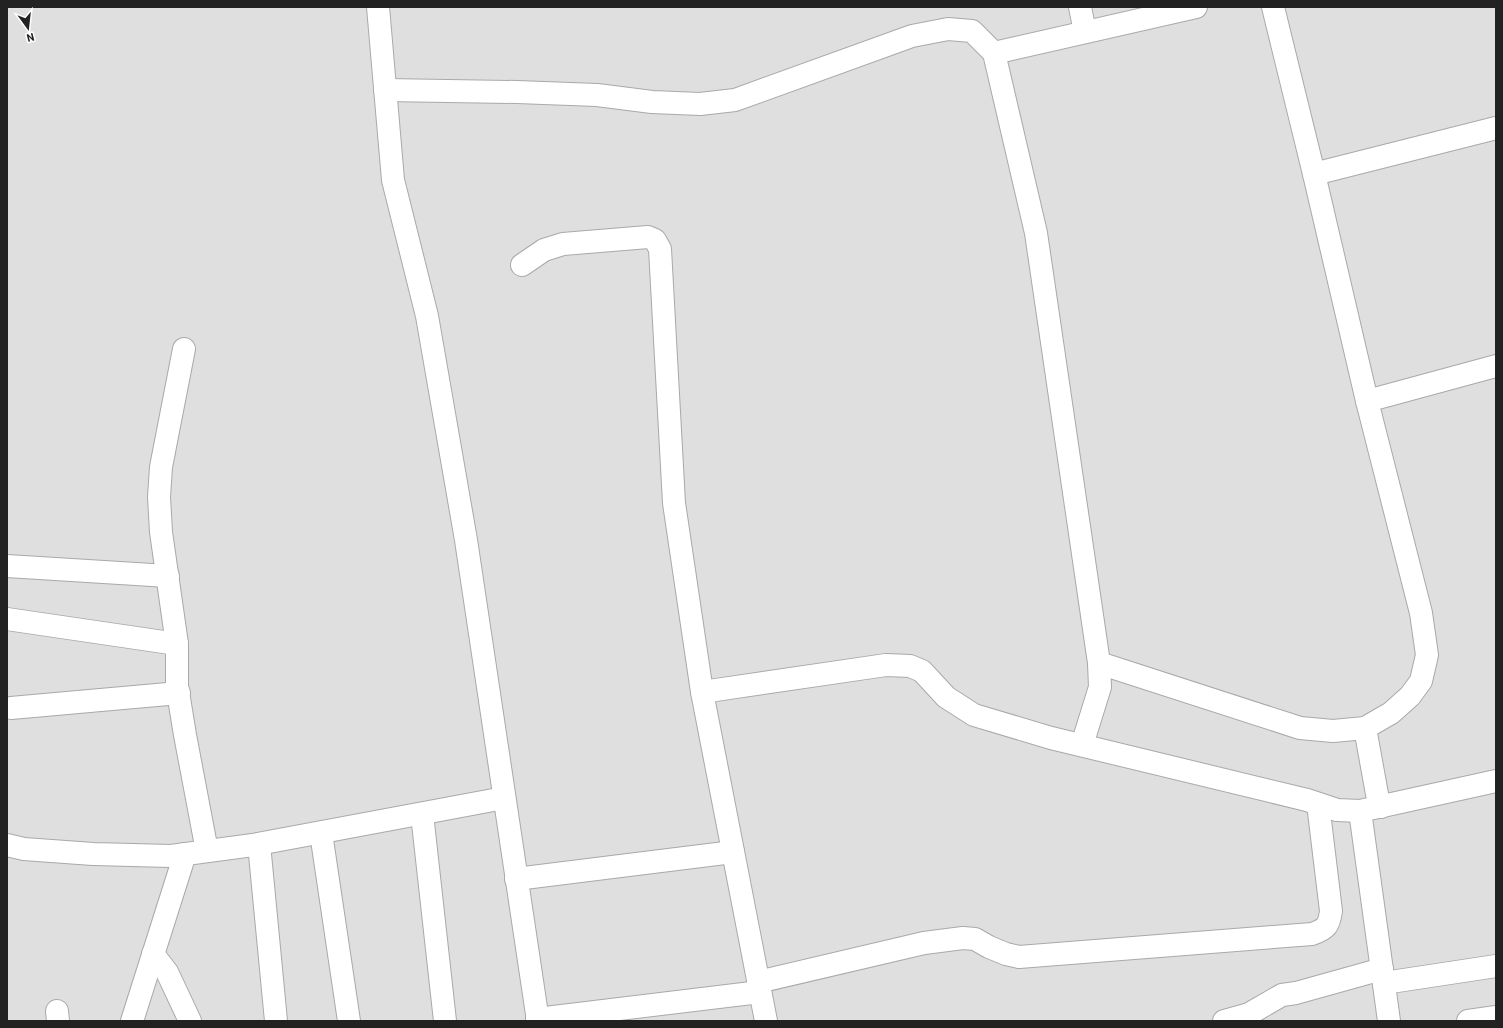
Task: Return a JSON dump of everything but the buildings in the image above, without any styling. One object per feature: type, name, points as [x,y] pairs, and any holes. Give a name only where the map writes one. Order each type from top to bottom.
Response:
[{"type":"street","points":[[378,7],[393,180],[427,316],[466,540],[538,1020],[759,987],[924,943],[963,938],[975,939],[1006,954],[1019,957],[1312,934],[1322,931],[1329,923],[1331,911],[1318,804]]},
{"type":"street","points":[[1080,7],[1085,32]]},
{"type":"street","points":[[994,53],[1196,7]]},
{"type":"street","points":[[1099,663],[1300,728],[1333,731],[1364,728],[1391,713],[1410,696],[1421,681],[1427,655],[1421,612],[1367,401],[1314,174],[1272,7]]},
{"type":"street","points":[[385,90],[597,95],[652,102],[700,104],[735,100],[912,36],[948,29],[972,31],[994,53],[1036,233],[1099,663],[1100,687],[1084,739]]},
{"type":"street","points":[[1314,174],[1496,128]]},
{"type":"street","points":[[522,265],[544,250],[563,244],[648,237],[655,240],[660,249],[674,503],[702,692],[766,1021]]},
{"type":"street","points":[[184,348],[161,468],[159,497],[161,532],[177,644],[177,686],[207,851]]},
{"type":"street","points":[[1367,401],[1496,366]]},
{"type":"street","points":[[7,566],[168,576]]},
{"type":"street","points":[[7,620],[177,644]]},
{"type":"street","points":[[702,692],[886,666],[910,666],[922,671],[946,697],[974,715],[1084,739],[1337,810],[1360,811],[1379,800],[1496,781]]},
{"type":"street","points":[[11,708],[179,693]]},
{"type":"street","points":[[1364,728],[1379,800]]},
{"type":"street","points":[[7,845],[24,849],[93,854],[171,856],[258,844],[504,798]]},
{"type":"street","points":[[1360,811],[1389,1021]]},
{"type":"street","points":[[422,814],[445,1021]]},
{"type":"street","points":[[321,833],[348,1021]]},
{"type":"street","points":[[258,844],[276,1021]]},
{"type":"street","points":[[516,879],[733,852]]},
{"type":"street","points":[[132,1021],[185,854]]},
{"type":"street","points":[[153,954],[167,972],[190,1021]]},
{"type":"street","points":[[1224,1021],[1249,1014],[1282,995],[1383,976],[1496,966]]},
{"type":"street","points":[[1468,1021],[1496,1017]]},
{"type":"shaded area","points":[[7,7],[1496,7],[1496,1021],[7,1021]]}]
